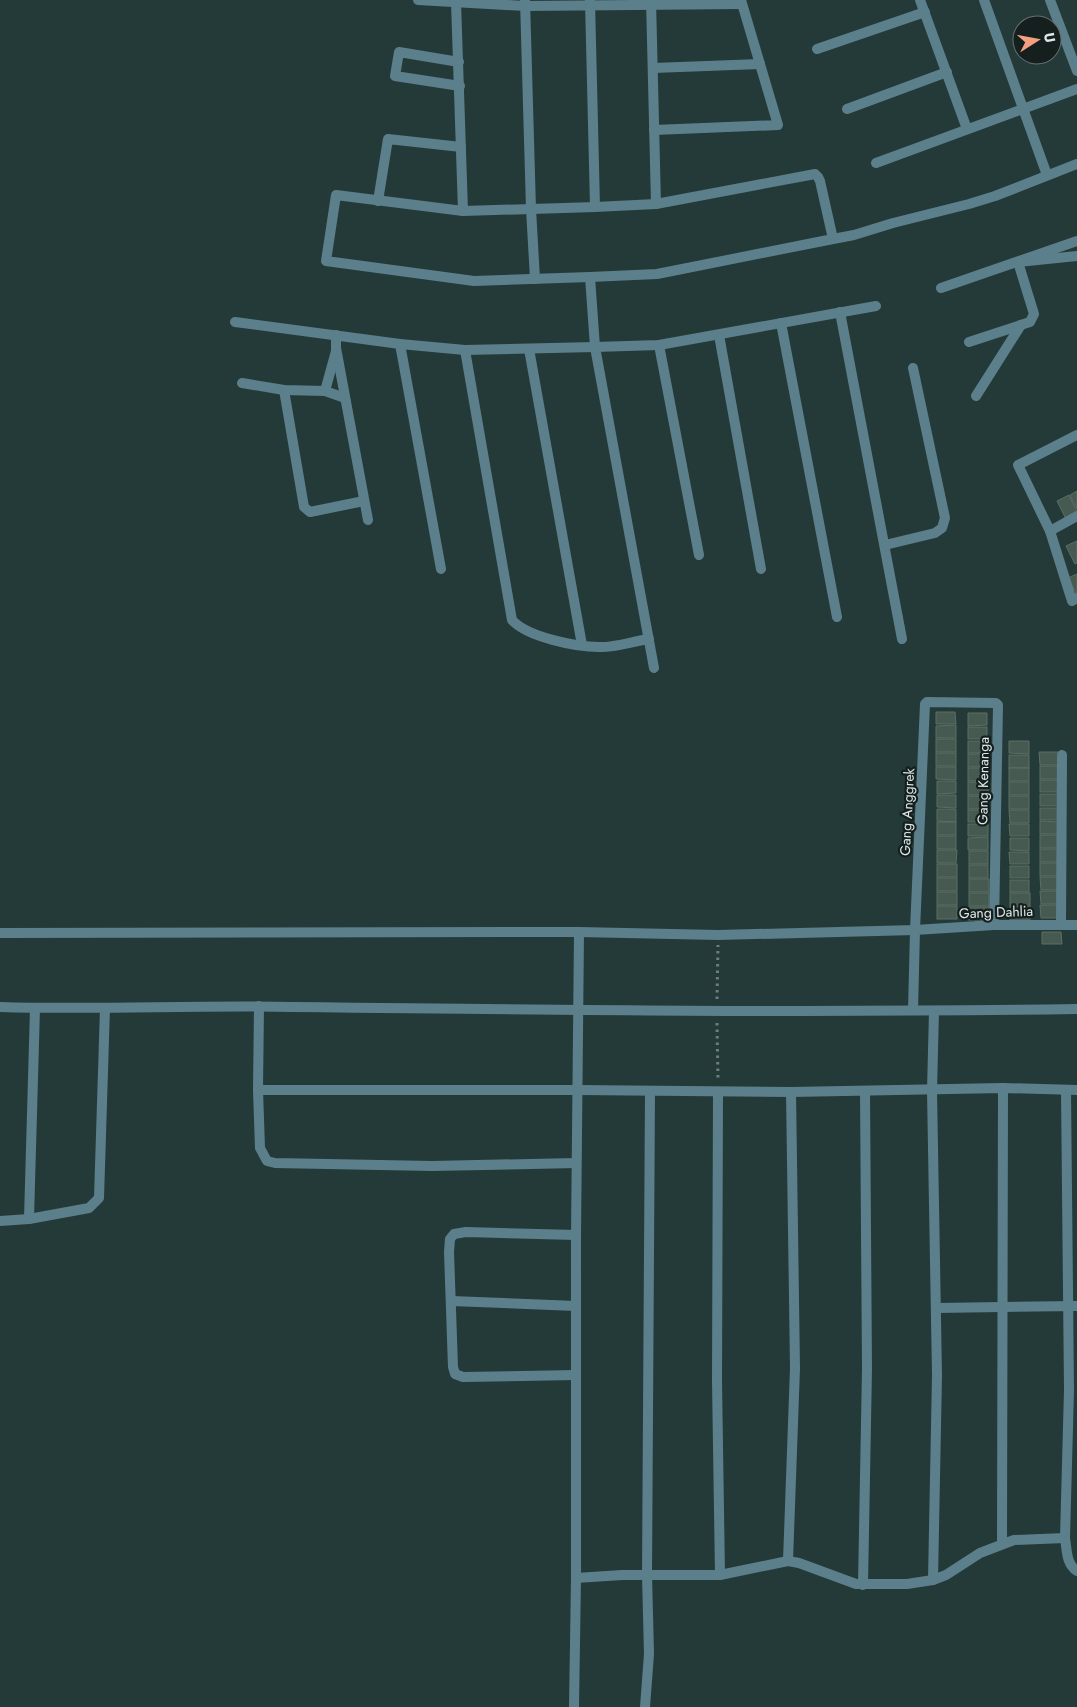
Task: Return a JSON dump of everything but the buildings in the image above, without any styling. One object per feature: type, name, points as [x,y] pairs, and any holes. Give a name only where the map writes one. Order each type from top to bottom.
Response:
[{"type":"street","points":[[418,0],[525,3],[741,2],[778,125],[654,130]]},
{"type":"street","points":[[920,0],[967,129]]},
{"type":"street","points":[[984,0],[1047,175]]},
{"type":"street","points":[[1050,0],[1077,71]]},
{"type":"street","points":[[456,2],[464,211]]},
{"type":"street","points":[[525,3],[535,279]]},
{"type":"street","points":[[590,3],[596,207]]},
{"type":"street","points":[[651,3],[656,204]]},
{"type":"street","points":[[817,49],[924,12]]},
{"type":"street","points":[[459,62],[399,52],[395,76],[460,86]]},
{"type":"street","points":[[653,68],[760,64]]},
{"type":"street","points":[[847,109],[946,72]]},
{"type":"street","points":[[876,163],[1077,89]]},
{"type":"street","points":[[378,201],[388,139],[461,147]]},
{"type":"street","points":[[833,240],[820,181],[815,174],[656,204],[531,210],[464,211],[336,195],[326,261],[474,281],[657,274],[833,240],[854,235],[995,196],[1077,164]]},
{"type":"street","points":[[941,288],[1077,241]]},
{"type":"street","points":[[1018,262],[1077,256]]},
{"type":"street","points":[[970,342],[1030,322],[1034,314],[1018,262]]},
{"type":"street","points":[[590,277],[594,347],[654,668]]},
{"type":"street","points":[[235,322],[400,344],[465,350],[529,349],[660,345],[876,306]]},
{"type":"street","points":[[840,312],[902,639]]},
{"type":"street","points":[[781,323],[837,617]]},
{"type":"street","points":[[976,396],[1021,325]]},
{"type":"street","points":[[719,334],[761,568]]},
{"type":"street","points":[[336,335],[336,348],[368,520]]},
{"type":"street","points":[[400,344],[441,569]]},
{"type":"street","points":[[660,345],[698,555]]},
{"type":"street","points":[[325,391],[336,348]]},
{"type":"street","points":[[529,349],[582,645]]},
{"type":"street","points":[[465,350],[512,620],[518,626],[547,639],[600,648],[648,639]]},
{"type":"street","points":[[885,545],[935,532],[942,528],[945,518],[913,368]]},
{"type":"street","points":[[242,383],[284,390],[325,391],[345,398]]},
{"type":"street","points":[[284,390],[304,507],[310,512],[364,501]]},
{"type":"street","points":[[1077,435],[1018,465],[1050,531],[1072,601],[1077,598]]},
{"type":"street","points":[[1050,531],[1077,516]]},
{"type":"street","name":"Gang Kenanga","points":[[932,701],[996,703],[998,705],[994,925]]},
{"type":"street","name":"Gang Anggrek","points":[[915,930],[925,704],[932,701]]},
{"type":"street","points":[[1061,924],[1062,755]]},
{"type":"street","name":"Gang Dahlia","points":[[0,933],[579,932],[718,935],[915,930],[994,925],[1077,925]]},
{"type":"street","points":[[913,1010],[915,930]]},
{"type":"street","points":[[574,1707],[576,1578],[576,1163],[579,932]]},
{"type":"street","points":[[0,1006],[35,1008],[259,1006],[717,1012],[1077,1008]]},
{"type":"street","points":[[259,1006],[258,1090],[260,1148],[267,1161],[274,1163],[432,1166],[576,1163]]},
{"type":"street","points":[[29,1219],[35,1008]]},
{"type":"street","points":[[0,1221],[29,1219],[89,1208],[100,1198],[105,1008]]},
{"type":"street","points":[[934,1011],[932,1091],[937,1375],[934,1580]]},
{"type":"street","points":[[258,1090],[718,1092],[865,1092],[1003,1088],[1072,1090],[1073,1390],[1066,1538],[1068,1560],[1077,1571]]},
{"type":"street","points":[[1002,1544],[1003,1088]]},
{"type":"street","points":[[645,1707],[649,1654],[647,1575],[650,1091]]},
{"type":"street","points":[[718,1092],[717,1381],[720,1575]]},
{"type":"street","points":[[788,1561],[795,1368],[791,1092]]},
{"type":"street","points":[[863,1585],[867,1369],[865,1092]]},
{"type":"street","points":[[576,1235],[466,1232],[454,1234],[450,1239],[453,1367],[455,1374],[463,1377],[576,1375]]},
{"type":"street","points":[[451,1301],[576,1306]]},
{"type":"street","points":[[936,1308],[1072,1306]]},
{"type":"street","points":[[576,1578],[647,1575],[720,1575],[788,1561],[799,1563],[856,1584],[907,1584],[934,1580],[946,1575],[980,1554],[1014,1540],[1066,1538]]}]
